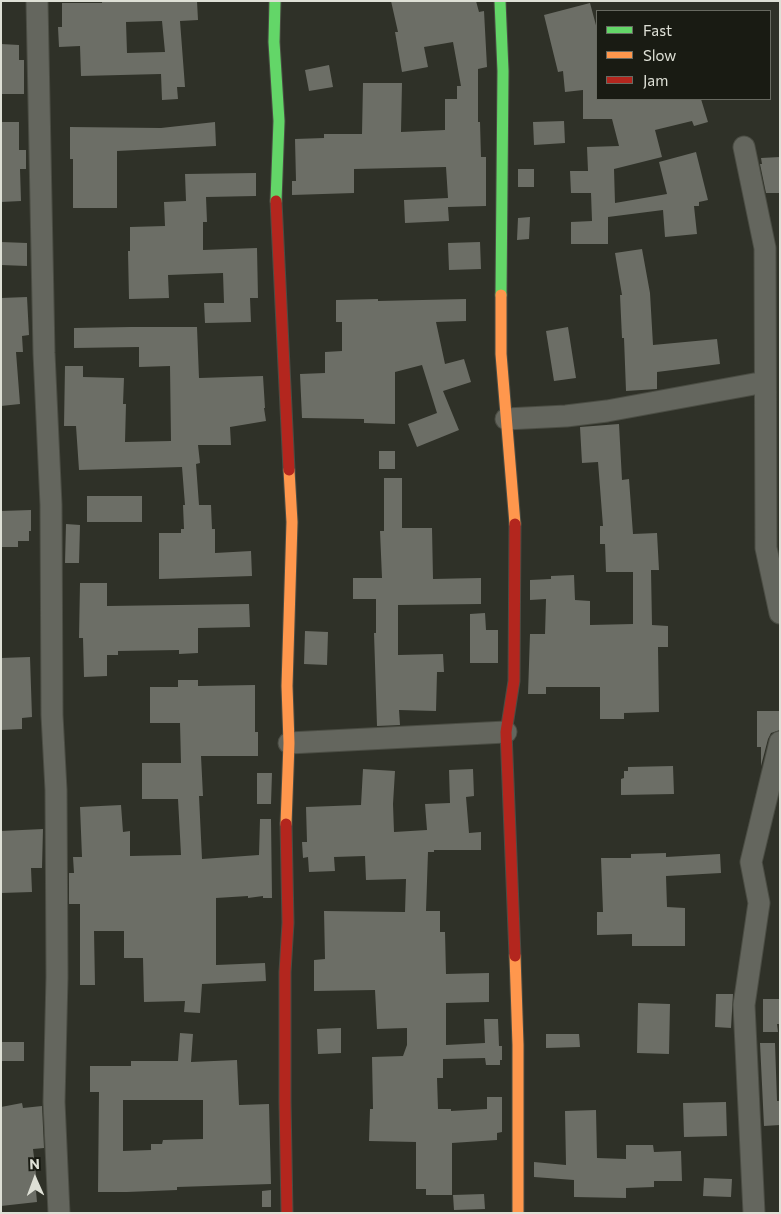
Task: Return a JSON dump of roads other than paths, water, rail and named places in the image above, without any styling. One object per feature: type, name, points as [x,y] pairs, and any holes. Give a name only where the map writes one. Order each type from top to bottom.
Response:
[{"type":"street","points":[[37,1],[44,353],[51,505],[52,715],[56,790],[57,977],[54,1102],[59,1213]]},
{"type":"street","points":[[275,1],[274,42],[279,121],[276,206],[292,522],[287,686],[289,743],[286,824],[288,923],[285,1000],[285,1102],[288,1213]]},
{"type":"street","points":[[500,1],[503,71],[501,354],[515,533],[514,681],[506,732],[518,1045],[518,1213]]},
{"type":"street","points":[[744,147],[764,248],[766,548],[780,613]]},
{"type":"street","points":[[506,418],[566,416],[607,411],[765,382]]},
{"type":"street","points":[[289,743],[506,732]]},
{"type":"street","points":[[754,1213],[744,1005],[758,903],[750,862],[780,742]]}]
